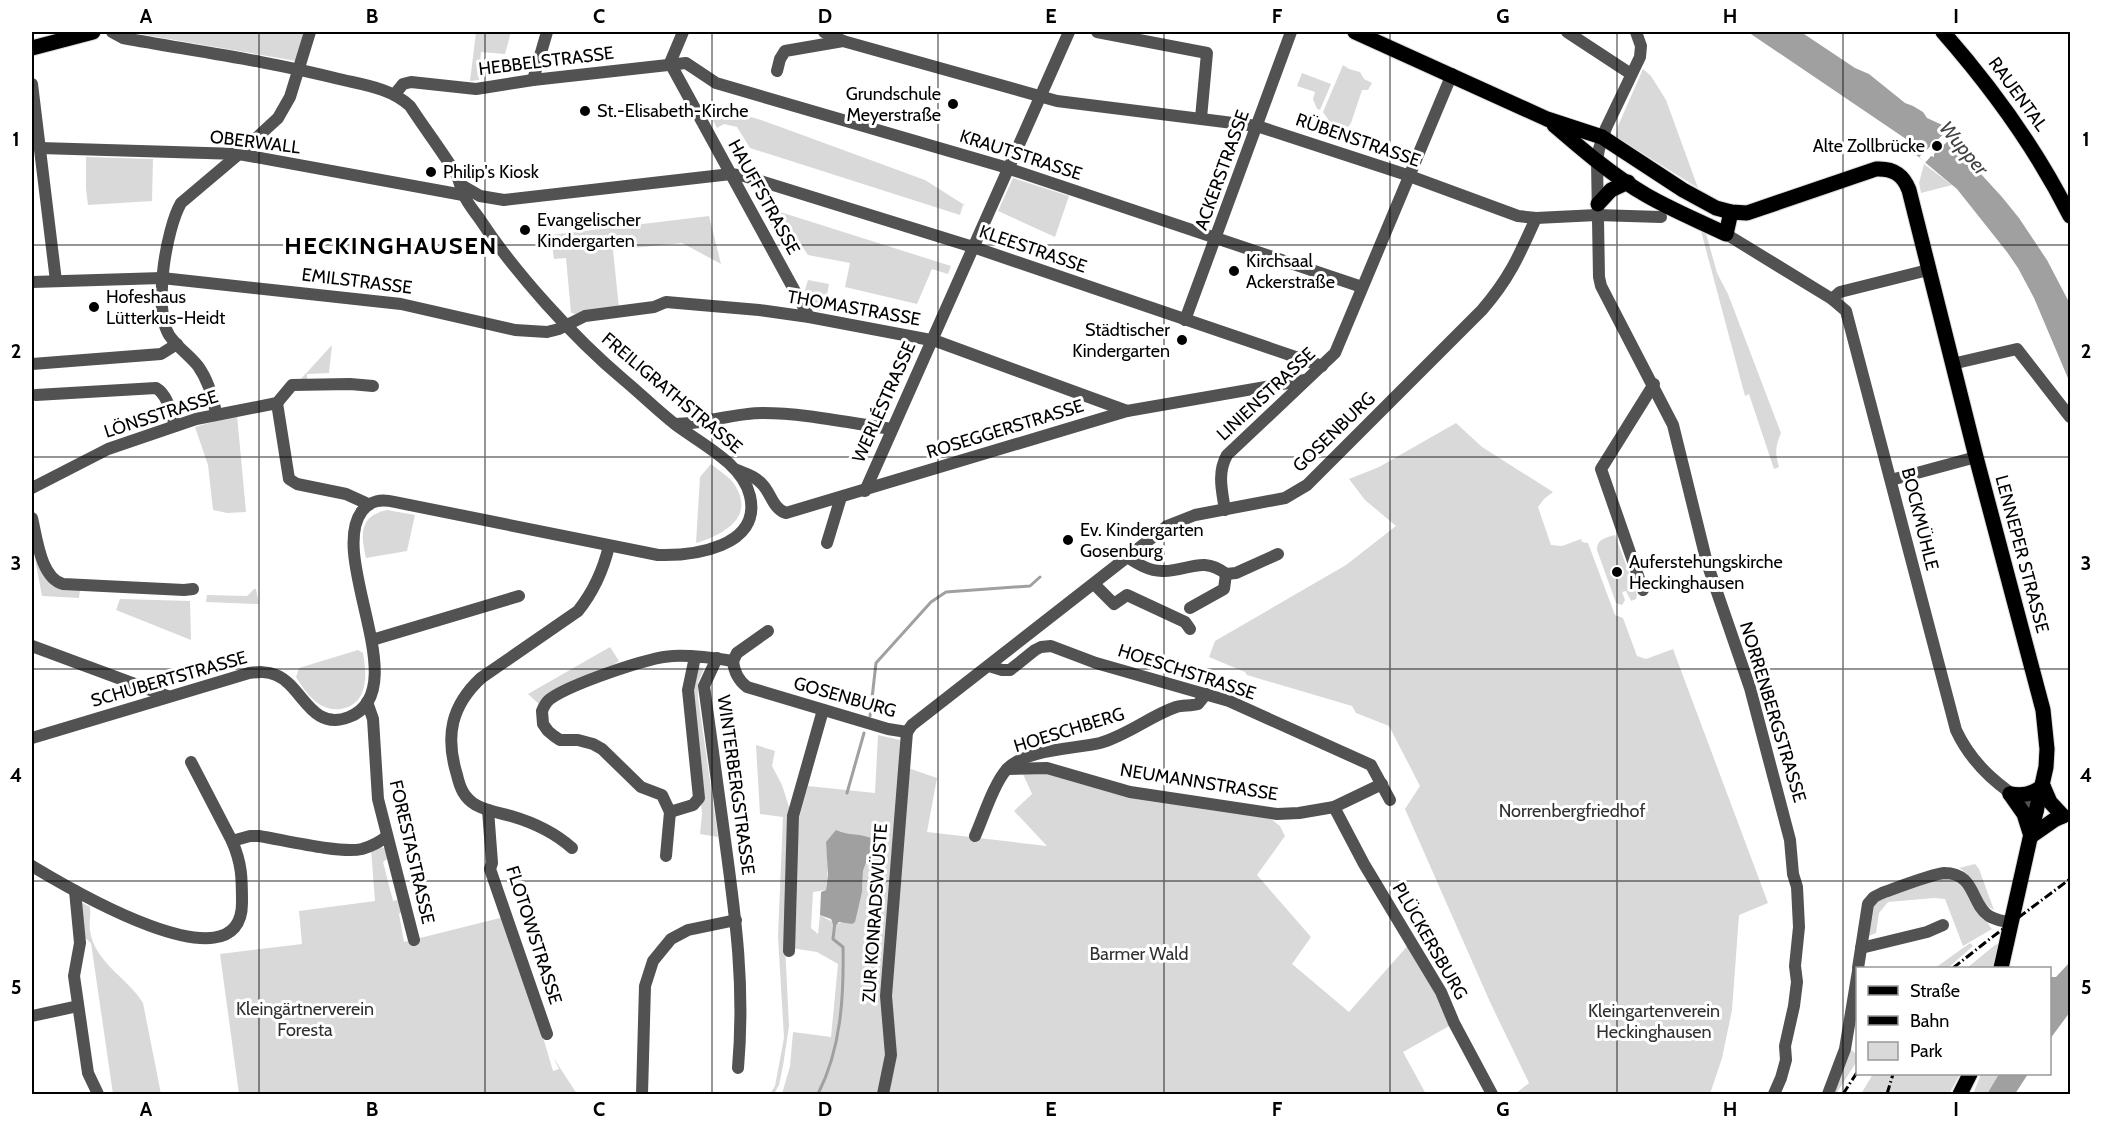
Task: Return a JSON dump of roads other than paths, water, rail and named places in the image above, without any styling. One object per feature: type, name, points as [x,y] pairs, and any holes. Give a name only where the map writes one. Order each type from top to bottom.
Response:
[{"type":"main road","points":[[32,48],[93,32]]},
{"type":"main road","points":[[1358,32],[1547,119],[1602,137],[1683,190],[1716,208],[1731,212],[1726,234],[1647,195],[1597,161],[1547,119]]},
{"type":"main road","name":"RAUENTAL","points":[[1943,32],[2004,105],[2068,206]]},
{"type":"main road","name":"LENNEPER STRASSE","points":[[1731,212],[1747,213],[1880,169],[1897,173],[1907,185],[2043,710],[2047,749],[2043,786],[2001,967]]},
{"type":"main road","points":[[1598,210],[1611,190],[1628,182]]},
{"type":"main road","points":[[2010,794],[2021,796],[2043,786],[2050,801],[2067,816]]},
{"type":"main road","points":[[2010,794],[2024,814],[2031,836],[2054,820],[2067,816]]},
{"type":"main road","name":"BOCKMÜHLE","points":[[2038,810],[2067,816]]},
{"type":"main road","points":[[1960,1095],[1970,1075]]},
{"type":"street","name":"FREILIGRATHSTRASSE","points":[[112,32],[123,38],[300,69],[394,94],[410,106],[456,175],[462,190],[498,245],[567,325],[615,372],[675,424],[736,470],[747,485],[751,504],[748,521],[730,541],[708,551],[673,556],[609,546],[394,502],[378,500],[368,504]]},
{"type":"street","points":[[216,413],[206,380],[197,366],[168,334],[165,325],[162,278],[168,240],[181,203],[278,118],[290,97],[310,32]]},
{"type":"street","points":[[533,80],[547,32]]},
{"type":"street","points":[[670,63],[683,32]]},
{"type":"street","points":[[824,32],[845,37]]},
{"type":"street","name":"WERLÉSTRASSE","points":[[865,490],[1069,32]]},
{"type":"street","points":[[1097,32],[1207,53],[1201,118]]},
{"type":"street","name":"ACKERSTRASSE","points":[[1185,320],[1291,32]]},
{"type":"street","points":[[1567,32],[1631,74]]},
{"type":"street","name":"NORRENBERGSTRASSE","points":[[1636,32],[1641,46],[1640,57],[1602,137],[1597,161],[1601,286],[1673,424],[1707,563],[1750,688],[1790,840],[1793,874],[1797,887],[1799,927],[1795,966],[1797,982],[1785,1046],[1785,1060],[1774,1095]]},
{"type":"street","points":[[777,71],[785,51],[845,37]]},
{"type":"street","name":"RÜBENSTRASSE","points":[[845,37],[1057,101],[1257,126],[1518,216],[1536,218],[1598,210],[1661,217]]},
{"type":"street","name":"HEBBELSTRASSE","points":[[394,94],[403,84],[411,82],[477,89],[670,63]]},
{"type":"street","name":"KRAUTSTRASSE","points":[[670,63],[686,63],[716,83],[1008,168],[1362,287]]},
{"type":"street","name":"HAUFFSTRASSE","points":[[670,63],[809,317]]},
{"type":"street","name":"LINIENSTRASSE","points":[[1225,510],[1220,477],[1227,455],[1335,353],[1452,74]]},
{"type":"street","points":[[32,84],[56,281]]},
{"type":"street","name":"OBERWALL","points":[[40,148],[239,154],[462,190],[504,200],[731,174]]},
{"type":"street","name":"KLEESTRASSE","points":[[731,174],[759,180],[973,247],[1322,366]]},
{"type":"street","name":"GOSENBURG","points":[[734,661],[736,674],[747,687],[888,729],[906,732],[1167,526],[1195,515],[1286,498],[1307,485],[1482,310],[1501,288],[1515,266],[1536,218]]},
{"type":"street","name":"BOCKMÜHLE","points":[[1726,234],[1832,299],[1846,311],[1956,730],[1962,744],[1977,764],[2010,794],[2038,810]]},
{"type":"street","points":[[1832,299],[1840,292],[1928,270]]},
{"type":"street","name":"EMILSTRASSE","points":[[32,282],[162,278],[401,304],[515,330],[547,332],[567,325]]},
{"type":"street","name":"THOMASTRASSE","points":[[567,325],[585,316],[654,307],[666,302],[809,317],[931,340],[1127,411]]},
{"type":"street","points":[[32,364],[161,354],[177,344]]},
{"type":"street","points":[[1952,364],[2017,349],[2070,417]]},
{"type":"street","name":"ROSEGGERSTRASSE","points":[[736,470],[761,482],[778,510],[786,513],[1127,411],[1305,380]]},
{"type":"street","points":[[1643,590],[1600,469],[1654,384]]},
{"type":"street","points":[[367,702],[373,687],[375,668],[372,640],[352,542],[356,522],[368,504],[346,494],[297,484],[289,479],[278,403],[292,385],[373,386]]},
{"type":"street","points":[[36,395],[156,388],[165,397],[175,426]]},
{"type":"street","name":"LÖNSSTRASSE","points":[[32,488],[108,449],[216,413],[278,403]]},
{"type":"street","points":[[675,424],[691,424],[760,413],[786,414],[892,429]]},
{"type":"street","points":[[1891,480],[1976,457]]},
{"type":"street","points":[[827,543],[841,497]]},
{"type":"street","points":[[32,518],[45,568],[55,582],[107,587],[194,589]]},
{"type":"street","points":[[572,848],[546,828],[475,804],[463,793],[457,777],[450,741],[458,708],[471,687],[578,611],[596,585],[609,546]]},
{"type":"street","points":[[1127,557],[1139,565],[1161,572],[1199,564],[1221,570],[1226,574],[1236,573],[1278,554]]},
{"type":"street","points":[[1190,608],[1224,589],[1226,574]]},
{"type":"street","points":[[1094,584],[1114,604],[1127,595],[1185,622],[1190,629]]},
{"type":"street","points":[[372,640],[519,596]]},
{"type":"street","points":[[666,856],[670,812],[662,795],[641,787],[602,749],[578,740],[560,740],[543,724],[542,711],[549,700],[588,680],[654,659],[671,656],[734,661],[737,653],[768,631]]},
{"type":"street","points":[[32,646],[167,696]]},
{"type":"street","name":"HOESCHSTRASSE","points":[[989,666],[1010,670],[1041,647],[1051,646],[1096,663],[1206,694],[1246,708],[1366,762],[1371,765],[1390,800]]},
{"type":"street","points":[[670,812],[693,805],[699,798],[688,690],[695,657]]},
{"type":"street","name":"WINTERBERGSTRASSE","points":[[717,658],[705,686],[741,971],[738,1068]]},
{"type":"street","name":"SCHUBERTSTRASSE","points":[[32,738],[249,673],[274,674],[283,679],[307,705],[322,717],[332,720],[358,713],[367,702]]},
{"type":"street","name":"HOESCHBERG","points":[[975,836],[1007,770],[1025,758],[1100,742],[1125,734],[1177,707],[1198,704],[1206,694]]},
{"type":"street","name":"FORESTASTRASSE","points":[[367,702],[373,719],[378,799],[414,940]]},
{"type":"street","points":[[789,951],[793,816],[823,710]]},
{"type":"street","name":"ZUR KONRADSWÜSTE","points":[[883,1095],[891,1055],[886,996],[906,732]]},
{"type":"street","points":[[32,866],[115,912],[159,929],[201,938],[223,935],[231,930],[242,910],[240,858],[191,762]]},
{"type":"street","name":"NEUMANNSTRASSE","points":[[1007,770],[1047,768],[1130,792],[1277,814],[1334,807],[1382,784]]},
{"type":"street","name":"PLÜCKERSBURG","points":[[1334,807],[1364,864],[1442,992],[1454,1023],[1492,1095]]},
{"type":"street","name":"FLOTOWSTRASSE","points":[[488,810],[492,863],[490,869],[547,1034]]},
{"type":"street","points":[[232,841],[259,836],[344,850],[361,849],[378,843],[387,836]]},
{"type":"street","points":[[1858,967],[1868,904],[1874,897],[1943,873],[1960,876],[1970,886],[1990,917],[2011,923]]},
{"type":"street","points":[[75,891],[80,943],[74,976],[88,1073],[98,1095]]},
{"type":"street","points":[[642,1095],[645,986],[653,962],[671,939],[688,930],[736,920]]},
{"type":"street","points":[[1861,948],[1927,932],[1943,925]]},
{"type":"street","points":[[1828,1095],[1845,1049],[1856,982]]},
{"type":"street","points":[[32,1016],[78,1006]]},
{"type":"waterway","points":[[870,716],[876,663],[931,602],[946,592],[1030,586],[1040,577]]},
{"type":"waterway","points":[[847,793],[864,733]]},
{"type":"waterway","points":[[818,1094],[832,1059],[842,1004],[843,947],[833,939],[835,922]]},
{"type":"railway","points":[[1954,967],[2070,879]]},
{"type":"railway","points":[[1843,1094],[1856,1074]]},
{"type":"railway","points":[[1887,1094],[1893,1075]]},
{"type":"place","name":"Grundschule Meyerstraße","points":[[953,104]]},
{"type":"place","name":"St.-Elisabeth-Kirche","points":[[585,111]]},
{"type":"place","name":"Alte Zollbrücke","points":[[1937,146]]},
{"type":"place","name":"Philip's Kiosk","points":[[431,172]]},
{"type":"place","name":"Evangelischer Kindergarten","points":[[525,230]]},
{"type":"place","name":"Kirchsaal Ackerstraße","points":[[1234,271]]},
{"type":"place","name":"Hofeshaus Lütterkus-Heidt","points":[[94,307]]},
{"type":"place","name":"Städtischer Kindergarten","points":[[1182,340]]},
{"type":"place","name":"Ev. Kindergarten Gosenburg","points":[[1068,540]]},
{"type":"place","name":"Auferstehungskirche Heckinghausen","points":[[1617,572]]},
{"type":"district","name":"HECKINGHAUSEN","points":[[391,246]]},
{"type":"water label","name":"Wupper","points":[[1964,148]]},
{"type":"park label","name":"Norrenbergfriedhof","points":[[1572,811]]},
{"type":"park label","name":"Barmer Wald","points":[[1139,954]]},
{"type":"park label","name":"Kleingärtnerverein Foresta","points":[[305,1019]]},
{"type":"park label","name":"Kleingartenverein Heckinghausen","points":[[1654,1021]]}]
